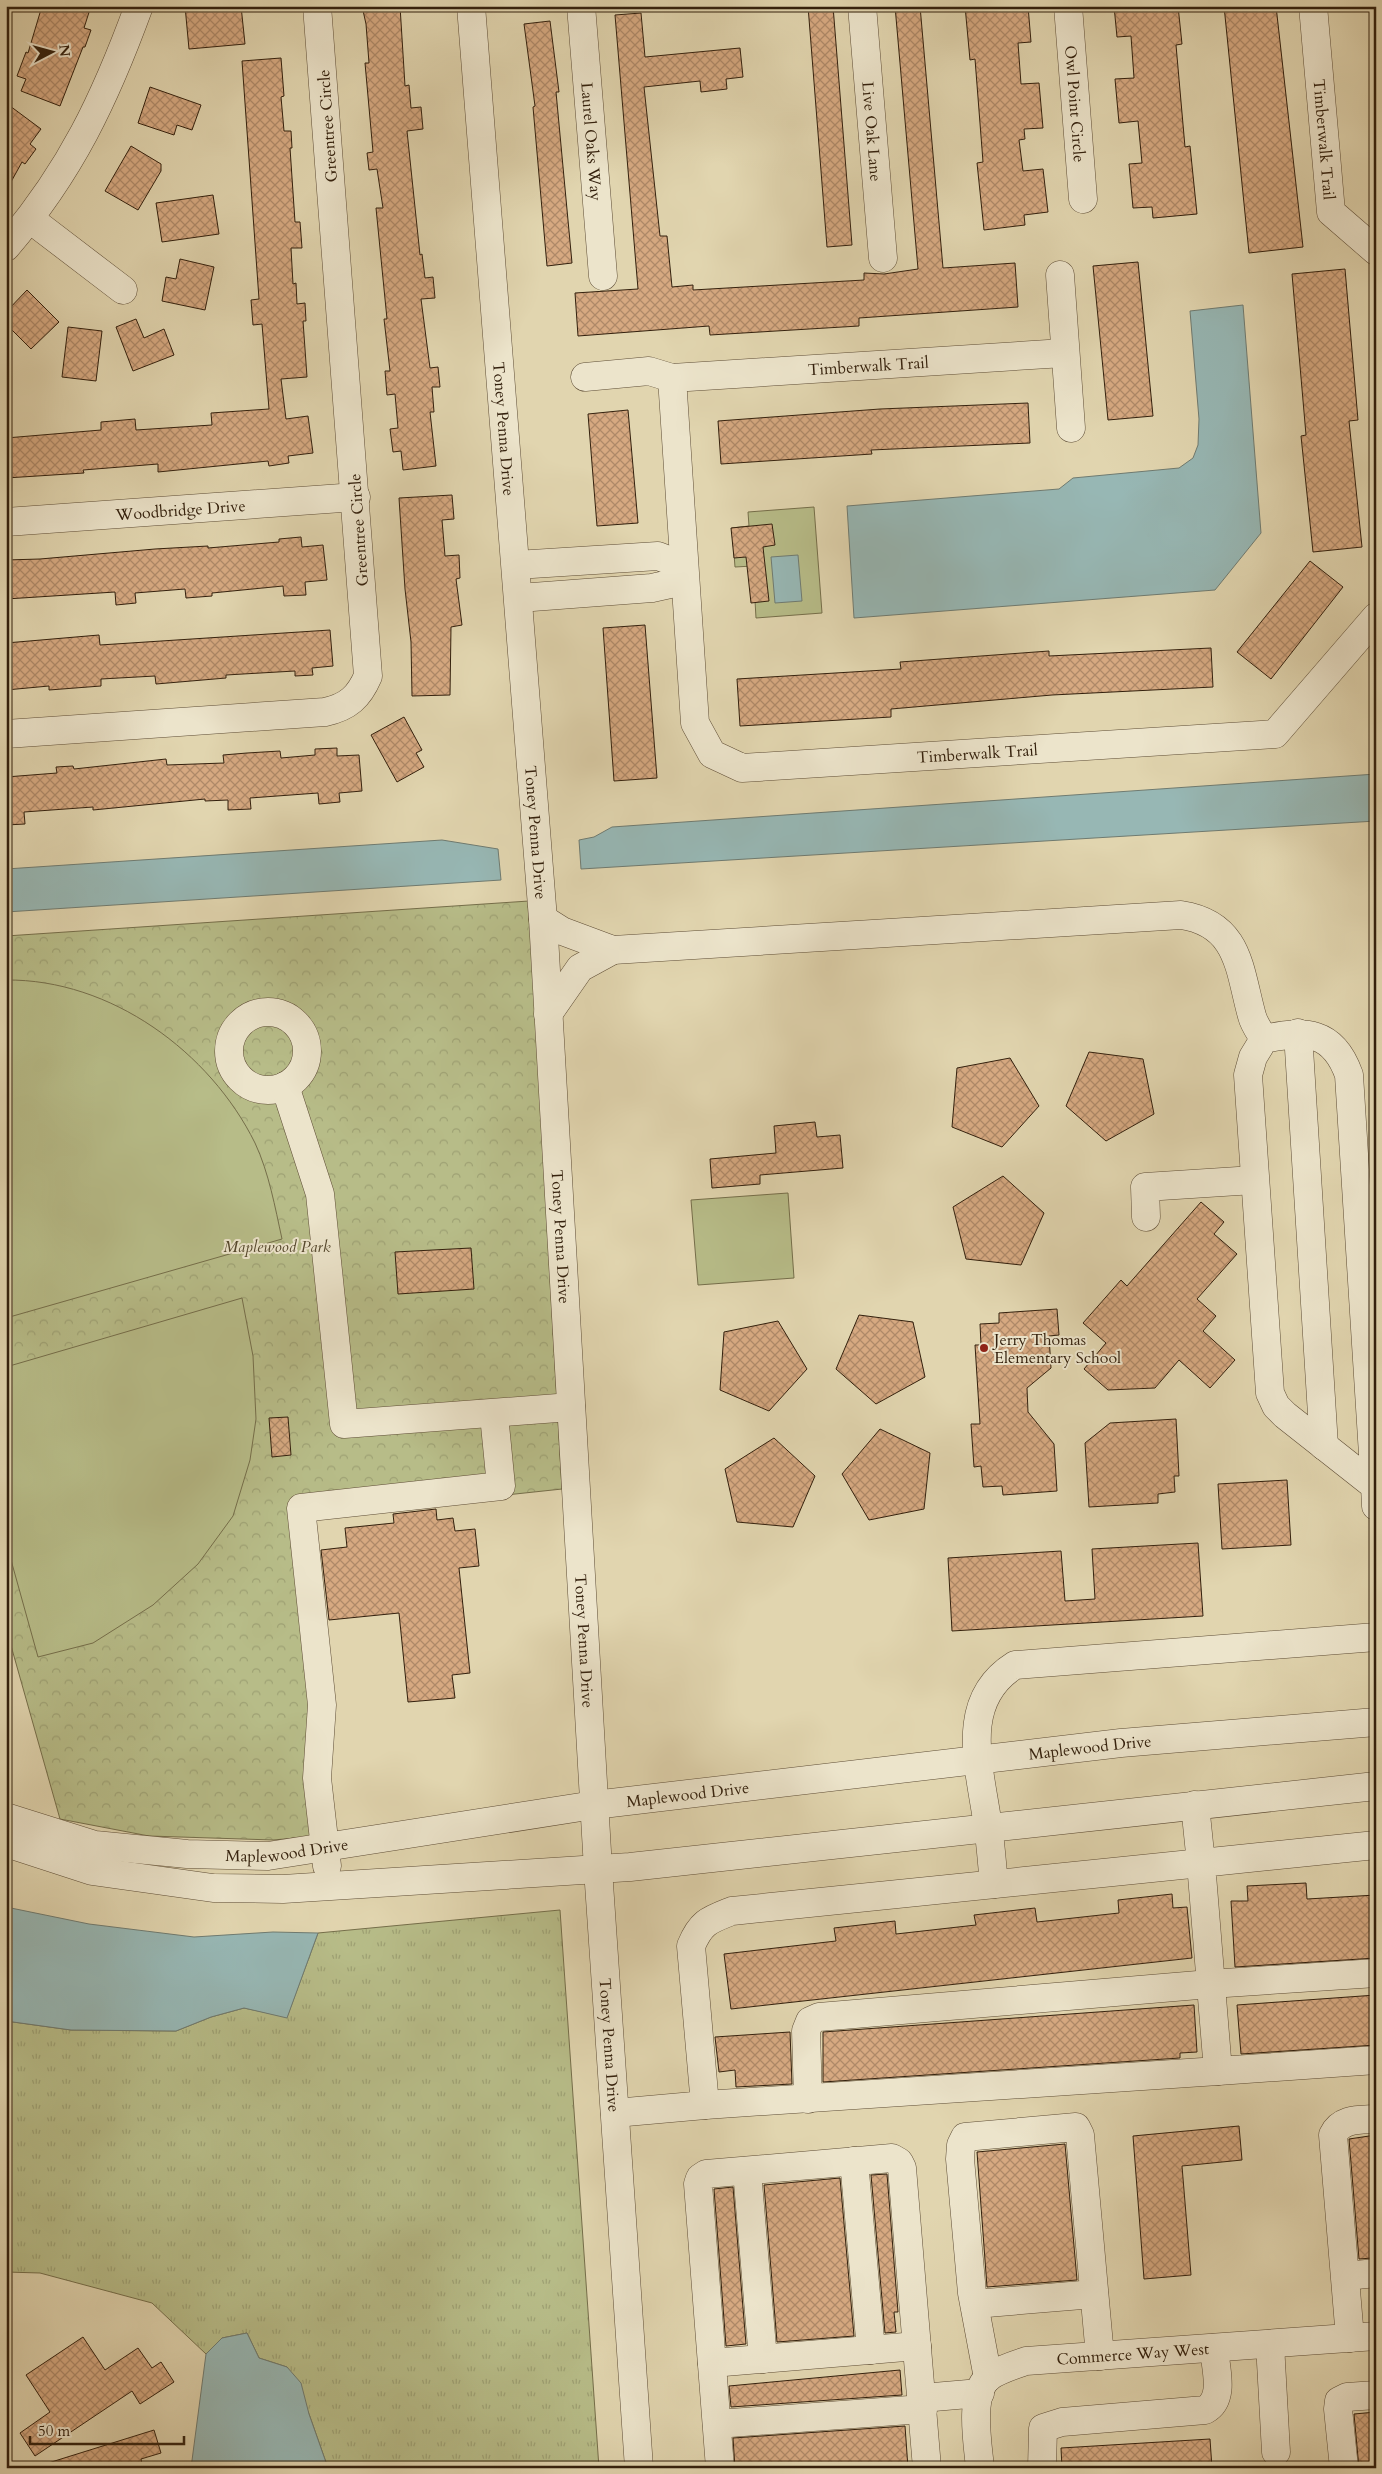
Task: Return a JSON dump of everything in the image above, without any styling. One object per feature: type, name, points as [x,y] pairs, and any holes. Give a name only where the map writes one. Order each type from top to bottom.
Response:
[{"type":"street","points":[[6,247],[30,219],[62,173],[91,123],[115,72],[139,6]]},
{"type":"street","name":"Greentree Circle","points":[[6,734],[325,712],[340,709],[353,701],[362,690],[368,676],[356,497],[317,6]]},
{"type":"street","name":"Toney Penna Drive","points":[[471,6],[519,598],[542,919],[598,1869],[639,2468]]},
{"type":"street","name":"Laurel Oaks Way","points":[[581,6],[603,276]]},
{"type":"street","name":"Live Oak Lane","points":[[862,6],[883,258]]},
{"type":"street","name":"Owl Point Circle","points":[[1068,6],[1083,199]]},
{"type":"street","name":"Timberwalk Trail","points":[[1313,6],[1332,212],[1376,251]]},
{"type":"street","points":[[30,219],[123,290]]},
{"type":"street","points":[[1060,275],[1064,353],[1071,428]]},
{"type":"street","name":"Timberwalk Trail","points":[[585,377],[649,371],[672,378],[1064,353]]},
{"type":"street","name":"Timberwalk Trail","points":[[672,378],[695,723],[712,754],[742,768],[1275,734],[1376,618]]},
{"type":"street","name":"Woodbridge Drive","points":[[6,522],[356,497]]},
{"type":"street","points":[[516,566],[658,556],[672,560],[684,575],[670,584],[652,588],[519,598]]},
{"type":"street","points":[[542,919],[562,931],[613,950],[1181,915],[1206,922],[1219,931],[1237,954],[1252,1018],[1264,1039]]},
{"type":"street","points":[[548,1014],[580,968],[613,950]]},
{"type":"street","points":[[1264,1039],[1304,1033],[1324,1040],[1336,1048],[1348,1075],[1375,1496]]},
{"type":"street","points":[[1298,1034],[1324,1446]]},
{"type":"street","points":[[1264,1039],[1253,1057],[1248,1075],[1270,1393],[1276,1406],[1285,1415],[1324,1446],[1375,1496]]},
{"type":"street","points":[[285,1086],[320,1194],[344,1424],[571,1407]]},
{"type":"street","points":[[1146,1217],[1145,1186],[1254,1180]]},
{"type":"street","points":[[329,1886],[317,1778],[322,1705],[301,1508],[501,1486],[494,1414]]},
{"type":"street","points":[[994,1884],[988,1827],[977,1760],[976,1733],[981,1707],[992,1685],[1016,1665],[1376,1637]]},
{"type":"street","name":"Maplewood Drive","points":[[6,1817],[95,1845],[177,1854],[268,1856],[594,1805],[1121,1743],[1376,1722]]},
{"type":"street","name":"Maplewood Drive","points":[[6,1843],[92,1871],[213,1888],[283,1889],[598,1869],[1376,1786]]},
{"type":"street","points":[[1195,1805],[1218,2071]]},
{"type":"street","points":[[705,2106],[691,1946],[698,1928],[716,1917],[732,1911],[1376,1845]]},
{"type":"street","points":[[808,2099],[806,2031],[810,2021],[820,2017],[1210,1984],[1376,1973]]},
{"type":"street","points":[[615,2113],[1376,2060]]},
{"type":"street","points":[[1363,2337],[1346,2276],[1333,2135],[1337,2126],[1346,2122],[1376,2119]]},
{"type":"street","points":[[980,2468],[976,2412],[984,2385],[960,2159],[961,2145],[965,2137],[1076,2127],[1080,2135],[1100,2356]]},
{"type":"street","points":[[720,2468],[698,2184],[700,2178],[706,2174],[892,2158],[902,2168],[928,2468]]},
{"type":"street","points":[[854,2161],[871,2350]]},
{"type":"street","points":[[747,2171],[763,2359]]},
{"type":"street","points":[[1346,2276],[1376,2273]]},
{"type":"street","points":[[975,2304],[1094,2294]]},
{"type":"street","name":"Commerce Way West","points":[[984,2385],[1004,2368],[1026,2361],[1363,2337]]},
{"type":"street","points":[[1270,2344],[1276,2452]]},
{"type":"street","points":[[712,2363],[917,2346]]},
{"type":"street","points":[[1042,2468],[1043,2428],[1062,2422],[1205,2410],[1212,2406],[1218,2398],[1214,2348]]},
{"type":"street","points":[[717,2424],[922,2403],[984,2385]]},
{"type":"street","points":[[1344,2468],[1338,2408],[1339,2401],[1347,2397],[1376,2395]]},
{"type":"green space","points":[[814,507],[822,613],[756,618],[753,566],[735,567],[732,528],[749,526],[748,512]]},
{"type":"green space","name":"Maplewood Park","points":[[529,901],[562,1489],[310,1516],[330,1835],[273,1840],[149,1836],[60,1819],[6,1628],[6,936]]},
{"type":"green space","points":[[6,980],[45,983],[83,992],[119,1007],[153,1027],[184,1051],[212,1079],[236,1110],[255,1143],[268,1178],[282,1239],[6,1318]]},
{"type":"green space","points":[[788,1193],[794,1278],[698,1285],[691,1200]]},
{"type":"green space","points":[[242,1298],[253,1356],[256,1419],[250,1460],[233,1516],[198,1564],[153,1605],[93,1643],[38,1657],[6,1542],[6,1367]]},
{"type":"green space","points":[[560,1910],[599,2468],[328,2468],[309,2414],[287,2367],[259,2358],[247,2333],[222,2338],[206,2354],[152,2303],[40,2273],[6,2272],[6,2021],[71,2030],[176,2031],[211,2017],[244,2008],[287,2017],[318,1933]]},
{"type":"water","points":[[1243,305],[1261,533],[1215,590],[854,618],[847,506],[1059,489],[1073,478],[1179,468],[1193,458],[1198,445],[1199,419],[1190,311]]},
{"type":"water","points":[[798,555],[802,601],[775,603],[771,557]]},
{"type":"water","points":[[1376,774],[1376,821],[581,869],[579,840],[594,837],[612,827]]},
{"type":"water","points":[[442,840],[498,849],[501,880],[6,912],[6,869]]},
{"type":"water","points":[[6,1907],[89,1924],[194,1937],[273,1932],[318,1933],[287,2018],[244,2008],[211,2017],[176,2031],[71,2030],[6,2021]]},
{"type":"water","points":[[247,2333],[259,2358],[287,2367],[301,2383],[309,2414],[328,2468],[191,2468],[206,2354],[222,2338]]},
{"type":"building","points":[[42,6],[91,6],[84,28],[91,30],[60,106],[21,91],[26,79],[17,76],[26,52],[28,53]]},
{"type":"building","points":[[185,6],[241,6],[245,44],[189,49]]},
{"type":"building","points":[[362,6],[400,6],[405,86],[409,85],[411,108],[421,107],[423,129],[407,131],[420,255],[422,254],[425,278],[433,277],[435,298],[421,299],[430,368],[438,367],[440,387],[432,387],[434,412],[430,412],[436,466],[403,470],[401,451],[393,452],[390,429],[398,428],[395,394],[387,395],[385,371],[390,371],[384,319],[387,319],[376,208],[383,208],[377,169],[369,170],[367,153],[373,152],[365,63],[369,63],[366,24]]},
{"type":"building","points":[[808,6],[833,6],[852,245],[827,247]]},
{"type":"building","points":[[895,6],[920,6],[943,268],[1015,263],[1018,307],[859,318],[859,326],[710,335],[709,326],[578,336],[575,293],[638,289],[615,15],[641,13],[645,57],[740,48],[743,77],[726,79],[727,89],[701,92],[700,81],[644,87],[660,236],[667,236],[672,287],[693,285],[693,290],[864,280],[864,273],[884,274],[918,269]]},
{"type":"building","points":[[965,6],[1028,6],[1031,42],[1018,43],[1021,84],[1039,83],[1043,128],[1024,129],[1025,139],[1019,140],[1023,171],[1043,169],[1048,212],[1024,215],[1025,225],[984,230],[977,163],[983,162],[975,59],[970,60]]},
{"type":"building","points":[[1114,6],[1178,6],[1182,44],[1176,45],[1185,147],[1190,146],[1197,214],[1153,218],[1152,207],[1133,208],[1129,164],[1142,163],[1138,121],[1119,123],[1115,79],[1134,78],[1131,36],[1117,37]]},
{"type":"building","points":[[1224,6],[1276,6],[1303,247],[1249,253]]},
{"type":"building","points":[[550,21],[559,92],[556,92],[572,263],[547,266],[533,107],[535,106],[524,24]]},
{"type":"building","points":[[281,58],[284,96],[281,97],[284,131],[291,131],[292,148],[290,148],[295,222],[300,222],[302,248],[291,248],[293,284],[296,283],[297,304],[305,303],[306,321],[303,321],[307,377],[281,379],[286,419],[308,416],[313,453],[288,456],[289,463],[269,466],[268,461],[158,472],[158,464],[83,470],[84,473],[6,478],[6,438],[101,430],[101,422],[135,419],[136,430],[212,425],[211,413],[269,409],[262,324],[253,325],[251,300],[259,299],[242,61]]},
{"type":"building","points":[[150,87],[201,105],[192,130],[177,125],[174,135],[138,123]]},
{"type":"building","points":[[6,103],[41,129],[30,144],[36,149],[25,164],[22,162],[6,191]]},
{"type":"building","points":[[131,146],[161,164],[161,171],[138,210],[105,191]]},
{"type":"building","points":[[213,195],[219,234],[162,242],[156,203]]},
{"type":"building","points":[[180,259],[214,267],[205,310],[162,301],[166,277],[176,279]]},
{"type":"building","points":[[1138,262],[1153,416],[1108,420],[1093,266]]},
{"type":"building","points":[[1345,269],[1358,420],[1349,421],[1362,547],[1313,552],[1301,436],[1306,435],[1292,274]]},
{"type":"building","points":[[27,290],[59,322],[31,349],[6,324],[6,312]]},
{"type":"building","points":[[136,319],[144,338],[164,329],[174,355],[133,371],[116,327]]},
{"type":"building","points":[[68,327],[102,331],[96,381],[62,377]]},
{"type":"building","points":[[1028,403],[1030,443],[871,450],[872,454],[721,464],[718,421],[880,409]]},
{"type":"building","points":[[628,410],[638,523],[597,526],[588,414]]},
{"type":"building","points":[[452,495],[454,519],[442,520],[445,556],[459,555],[460,578],[456,579],[462,625],[451,627],[450,695],[412,696],[411,642],[405,589],[399,498]]},
{"type":"building","points":[[772,524],[775,545],[763,547],[769,601],[751,603],[746,557],[734,558],[731,528]]},
{"type":"building","points":[[301,537],[302,547],[323,545],[327,580],[305,582],[306,595],[284,596],[283,586],[212,593],[212,596],[186,598],[185,589],[135,593],[136,603],[116,605],[115,592],[6,599],[6,560],[40,559],[155,549],[208,546],[208,548],[279,542],[279,539]]},
{"type":"building","points":[[1310,561],[1343,587],[1271,679],[1237,652]]},
{"type":"building","points":[[645,625],[657,778],[614,781],[603,628]]},
{"type":"building","points":[[330,630],[333,666],[312,668],[313,675],[295,676],[295,671],[226,675],[226,678],[156,684],[155,676],[101,679],[101,686],[49,690],[49,686],[6,690],[6,643],[99,635],[100,645]]},
{"type":"building","points":[[1211,648],[1213,687],[1052,695],[891,709],[891,717],[740,726],[737,679],[901,669],[900,662],[1049,651],[1049,656]]},
{"type":"building","points":[[404,717],[422,750],[416,753],[424,767],[397,782],[371,735]]},
{"type":"building","points":[[337,748],[337,756],[359,755],[362,791],[339,793],[340,802],[319,804],[318,793],[250,798],[251,809],[228,810],[228,800],[205,801],[205,799],[93,810],[93,807],[24,812],[25,824],[6,825],[6,777],[57,773],[56,767],[73,766],[74,769],[166,759],[167,765],[224,763],[223,755],[280,751],[281,758],[315,755],[315,749]]},
{"type":"building","points":[[1089,1052],[1143,1059],[1154,1114],[1106,1141],[1066,1106]]},
{"type":"building","points":[[1010,1058],[1039,1106],[1002,1147],[952,1127],[957,1068]]},
{"type":"building","points":[[815,1122],[817,1137],[840,1135],[843,1168],[760,1175],[760,1184],[712,1188],[710,1159],[776,1153],[774,1126]]},
{"type":"building","points":[[1003,1176],[1044,1213],[1021,1265],[966,1259],[953,1207]]},
{"type":"building","points":[[1201,1202],[1224,1222],[1214,1234],[1237,1254],[1197,1299],[1216,1316],[1203,1331],[1235,1360],[1210,1388],[1179,1360],[1155,1388],[1108,1390],[1084,1369],[1106,1343],[1083,1323],[1121,1280],[1127,1286]]},
{"type":"building","points":[[471,1248],[474,1289],[398,1294],[395,1252]]},
{"type":"building","points":[[1057,1309],[1059,1335],[1049,1336],[1051,1368],[1027,1388],[1028,1412],[1054,1444],[1057,1491],[1003,1495],[1002,1486],[983,1487],[981,1466],[974,1467],[971,1424],[980,1424],[975,1345],[981,1345],[980,1324],[999,1323],[999,1313]]},
{"type":"building","points":[[859,1315],[913,1322],[925,1377],[876,1404],[836,1369]]},
{"type":"building","points":[[778,1321],[807,1369],[769,1411],[720,1390],[724,1332]]},
{"type":"building","points":[[288,1417],[291,1455],[272,1457],[269,1418]]},
{"type":"building","points":[[1176,1419],[1179,1476],[1174,1476],[1175,1492],[1158,1494],[1158,1503],[1089,1507],[1085,1443],[1110,1423]]},
{"type":"building","points":[[880,1429],[930,1453],[924,1509],[869,1520],[842,1474]]},
{"type":"building","points":[[774,1438],[815,1476],[793,1527],[737,1522],[725,1469]]},
{"type":"building","points":[[1287,1480],[1291,1545],[1222,1549],[1218,1484]]},
{"type":"building","points":[[436,1509],[437,1520],[453,1518],[455,1531],[475,1529],[479,1566],[459,1568],[470,1673],[452,1675],[455,1698],[408,1702],[399,1613],[329,1620],[321,1550],[347,1547],[345,1528],[394,1523],[393,1514]]},
{"type":"building","points":[[1198,1543],[1203,1616],[952,1631],[948,1558],[1061,1551],[1065,1601],[1095,1599],[1092,1549]]},
{"type":"building","points":[[1306,1883],[1307,1899],[1376,1895],[1376,1958],[1235,1967],[1231,1901],[1248,1901],[1247,1886]]},
{"type":"building","points":[[1172,1894],[1173,1908],[1187,1907],[1192,1958],[731,2009],[724,1954],[836,1941],[834,1928],[895,1921],[896,1934],[976,1925],[974,1915],[1035,1908],[1037,1922],[1119,1913],[1118,1900]]},
{"type":"building","points":[[1376,1995],[1376,2045],[1241,2054],[1237,2005]]},
{"type":"building","points":[[1194,2005],[1197,2052],[1180,2053],[1180,2058],[823,2082],[823,2032]]},
{"type":"building","points":[[790,2032],[792,2084],[736,2087],[735,2070],[719,2072],[715,2037]]},
{"type":"building","points":[[1239,2126],[1242,2160],[1182,2166],[1191,2275],[1144,2279],[1133,2136]]},
{"type":"building","points":[[1376,2135],[1376,2228],[1370,2228],[1372,2258],[1359,2259],[1349,2139]]},
{"type":"building","points":[[1065,2144],[1077,2280],[987,2287],[977,2152]]},
{"type":"building","points":[[887,2174],[898,2312],[894,2312],[896,2332],[885,2333],[871,2175]]},
{"type":"building","points":[[840,2178],[854,2336],[777,2342],[764,2185]]},
{"type":"building","points":[[733,2187],[746,2344],[726,2346],[714,2189]]},
{"type":"building","points":[[83,2337],[105,2370],[138,2348],[152,2368],[161,2362],[174,2382],[140,2404],[132,2391],[35,2456],[20,2433],[50,2412],[26,2375]]},
{"type":"building","points":[[900,2370],[902,2395],[731,2407],[729,2386]]},
{"type":"building","points":[[1376,2412],[1376,2468],[1359,2468],[1354,2414]]},
{"type":"building","points":[[905,2426],[908,2468],[735,2468],[733,2438]]},
{"type":"building","points":[[154,2430],[161,2453],[141,2459],[143,2468],[45,2468],[45,2464]]},
{"type":"building","points":[[1210,2439],[1212,2468],[1062,2468],[1061,2448]]},
{"type":"place","name":"Jerry Thomas Elementary School","points":[[984,1348]]}]
